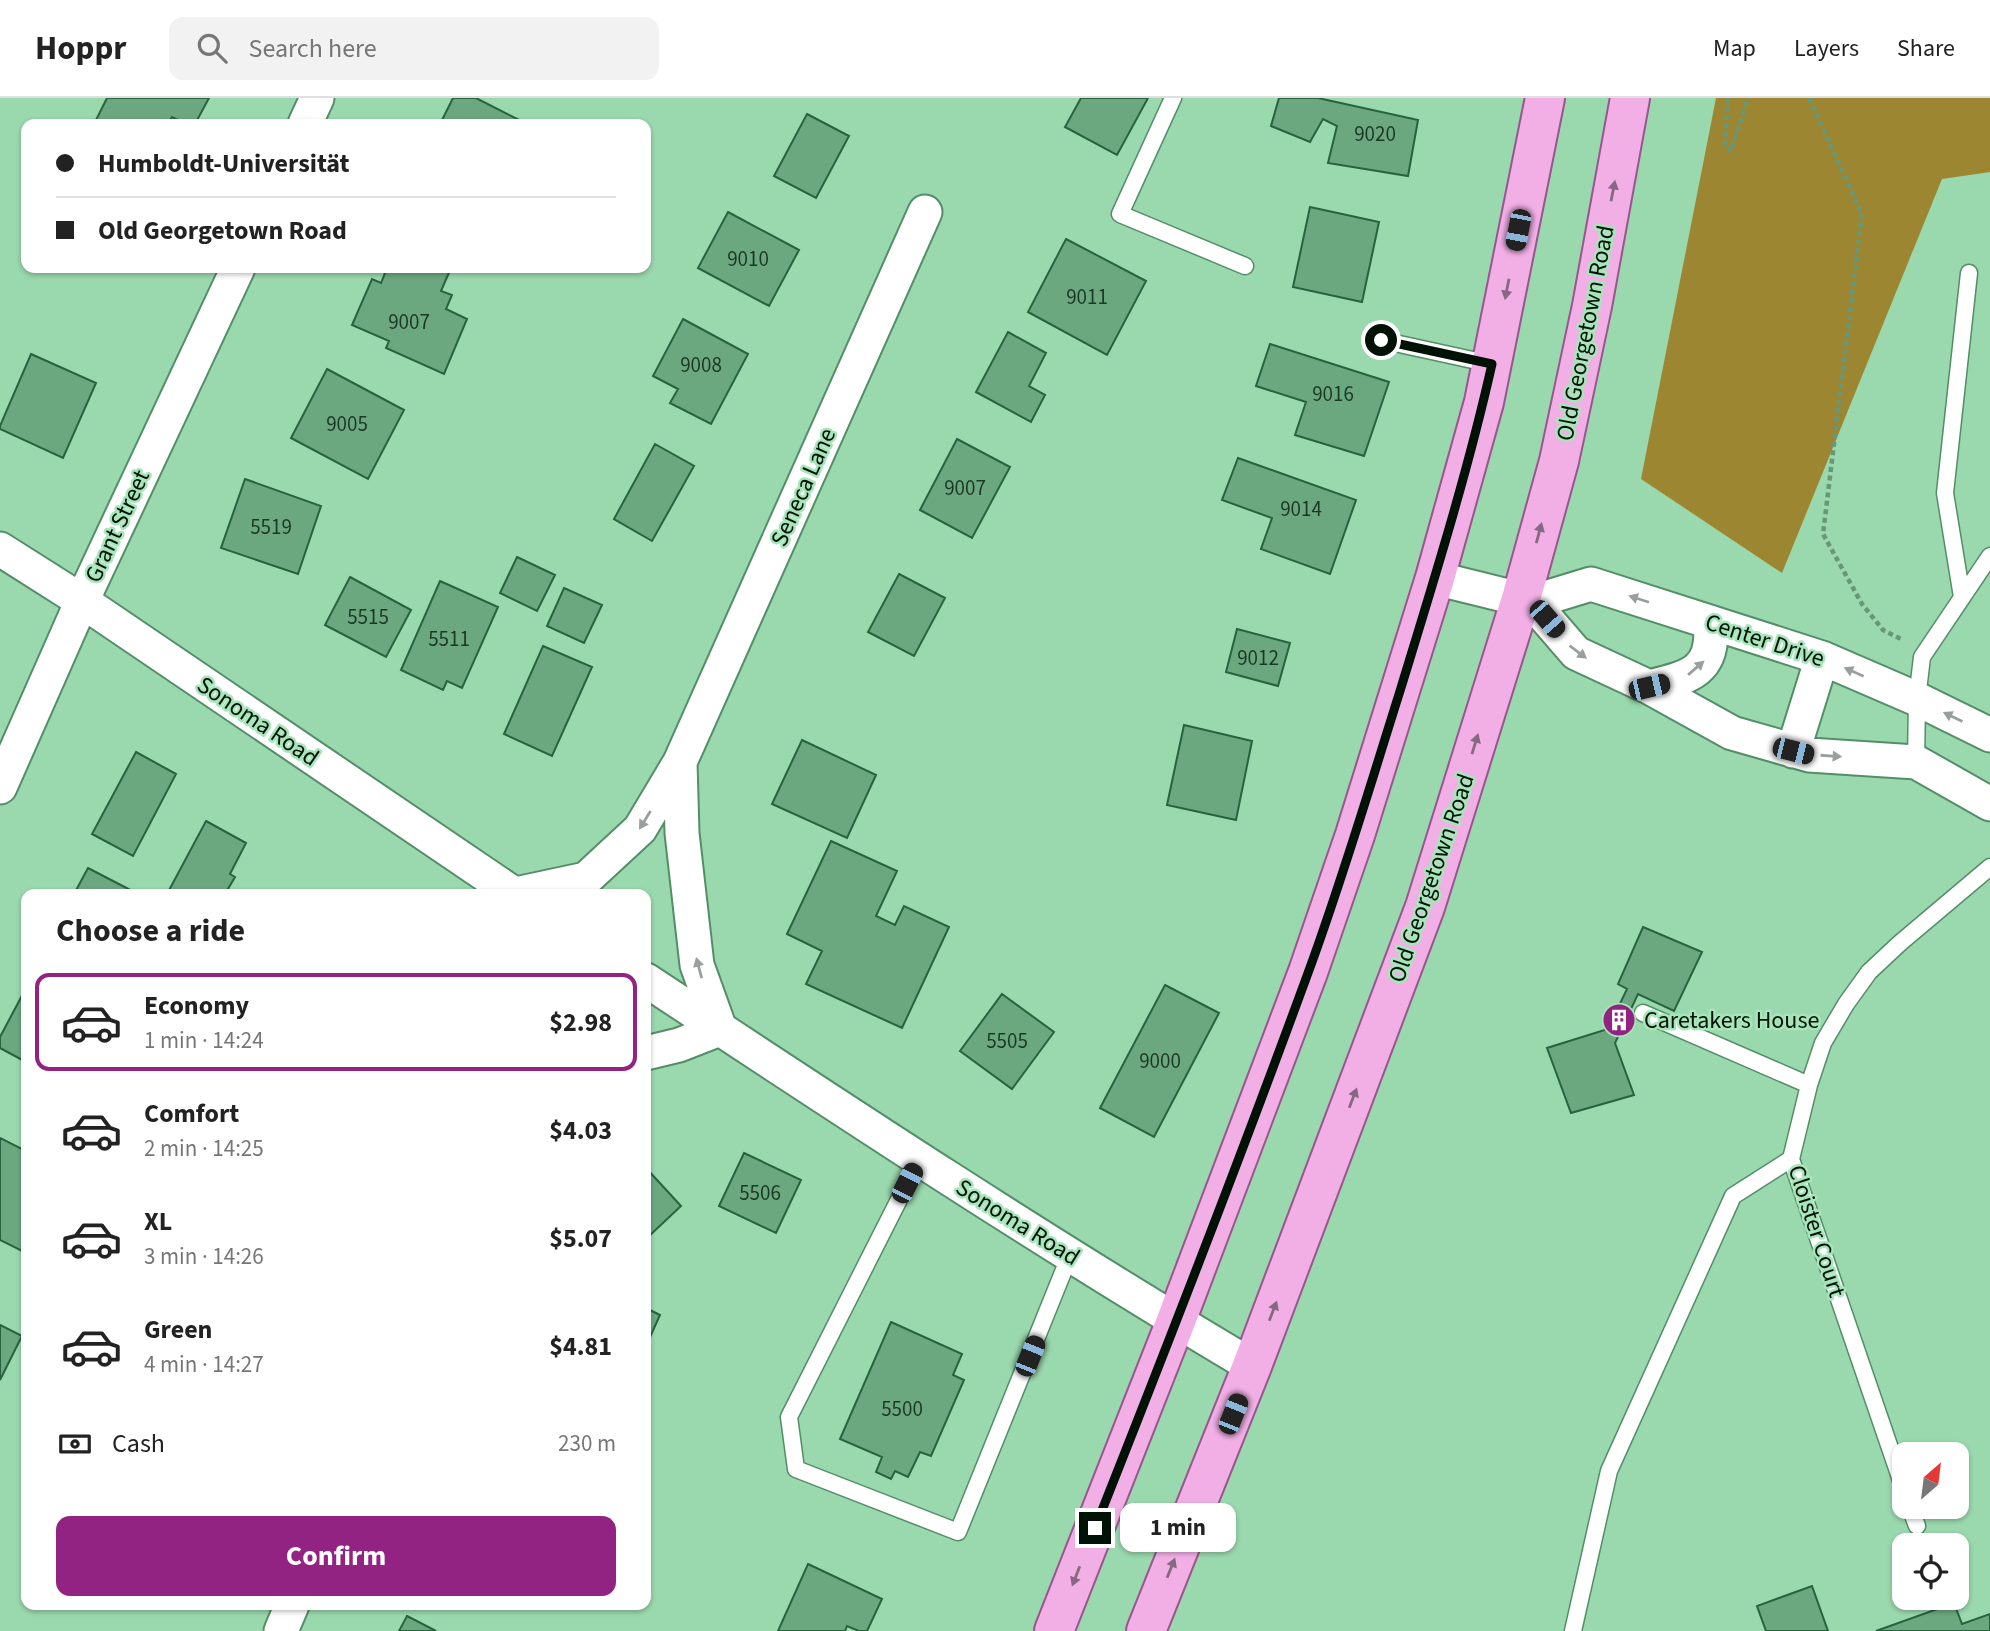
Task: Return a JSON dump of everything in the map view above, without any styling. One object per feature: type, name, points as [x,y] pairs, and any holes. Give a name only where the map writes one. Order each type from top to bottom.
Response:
[{"type":"main road","points":[[1054,1631],[1176,1321],[1308,972],[1355,835],[1436,579],[1484,402],[1545,98]]},
{"type":"main road","name":"Old Georgetown Road","points":[[1146,1631],[1252,1366],[1424,907],[1527,601],[1592,306],[1630,98]]},
{"type":"street","points":[[306,119],[317,98]]},
{"type":"street","name":"Seneca Lane","points":[[539,889],[586,879],[640,829],[680,762],[925,212]]},
{"type":"street","name":"Grant Street","points":[[0,787],[82,601],[236,273]]},
{"type":"street","name":"Sonoma Road","points":[[0,549],[82,601],[508,889]]},
{"type":"street","points":[[1436,579],[1527,601],[1576,653],[1649,687],[1732,733],[1809,755],[1916,762],[1990,804]]},
{"type":"street","name":"Center Drive","points":[[1527,601],[1591,584],[1822,658],[1917,699],[1990,735]]},
{"type":"street","points":[[1649,687],[1681,680],[1698,668],[1709,655],[1712,641],[1710,622]]},
{"type":"street","points":[[1793,751],[1822,658]]},
{"type":"street","name":"Seneca Lane","points":[[680,762],[682,832],[697,965],[720,1029]]},
{"type":"street","name":"Sonoma Road","points":[[651,984],[919,1160],[1252,1366]]},
{"type":"street","points":[[651,1052],[679,1045],[720,1029]]},
{"type":"street","points":[[281,1631],[290,1610]]},
{"type":"lane","points":[[1173,98],[1121,215],[1245,266]]},
{"type":"lane","points":[[1962,597],[1945,493],[1969,273]]},
{"type":"lane","points":[[1381,340],[1492,364]]},
{"type":"lane","points":[[1916,762],[1917,699],[1922,657],[1990,556]]},
{"type":"lane","name":"Cloister Court","points":[[1892,1454],[1791,1159],[1809,1085],[1823,1044],[1846,1004],[1870,972],[1900,943],[1990,867]]},
{"type":"lane","points":[[1643,1013],[1809,1085]]},
{"type":"lane","points":[[1573,1631],[1609,1471],[1733,1196],[1791,1159]]},
{"type":"lane","points":[[919,1160],[789,1417],[796,1469],[958,1532],[1070,1255]]},
{"type":"lane","points":[[1914,1519],[1917,1526]]},
{"type":"path","points":[[1728,98],[1725,145],[1731,150],[1748,98]]},
{"type":"path","points":[[1809,98],[1862,214],[1823,534],[1862,604],[1883,630],[1925,652]]},
{"type":"shaded area","points":[[1716,98],[1990,98],[1990,172],[1942,179],[1782,573],[1641,479]]},
{"type":"building","points":[[107,98],[209,98],[198,119],[96,119]]},
{"type":"building","points":[[453,98],[476,98],[517,119],[442,119]]},
{"type":"building","points":[[1081,98],[1148,98],[1117,155],[1065,127]]},
{"type":"building","points":[[1279,98],[1318,98],[1418,120],[1408,176],[1328,163],[1337,126],[1323,119],[1310,142],[1271,126]]},
{"type":"building","points":[[807,114],[849,136],[816,198],[774,176]]},
{"type":"building","points":[[1310,207],[1379,222],[1362,302],[1293,287]]},
{"type":"building","points":[[728,212],[799,250],[769,306],[698,268]]},
{"type":"building","points":[[1066,239],[1146,281],[1107,355],[1028,312]]},
{"type":"building","points":[[385,273],[449,273],[441,291],[452,295],[446,309],[467,319],[444,374],[386,348],[389,341],[352,325],[372,279],[381,283]]},
{"type":"building","points":[[683,319],[748,354],[711,424],[670,403],[678,389],[653,376]]},
{"type":"building","points":[[1008,332],[1046,353],[1029,386],[1045,395],[1031,422],[976,392]]},
{"type":"building","points":[[1270,344],[1389,382],[1364,456],[1295,435],[1306,402],[1256,386]]},
{"type":"building","points":[[31,354],[96,383],[63,458],[0,429]]},
{"type":"building","points":[[327,369],[404,410],[368,479],[291,438]]},
{"type":"building","points":[[957,439],[1010,467],[972,538],[920,510]]},
{"type":"building","points":[[655,444],[694,466],[652,541],[614,519]]},
{"type":"building","points":[[1238,458],[1356,500],[1330,574],[1261,549],[1272,518],[1222,500]]},
{"type":"building","points":[[245,479],[321,506],[298,574],[221,548]]},
{"type":"building","points":[[517,557],[555,575],[537,611],[500,593]]},
{"type":"building","points":[[899,574],[945,598],[914,656],[868,632]]},
{"type":"building","points":[[350,577],[411,610],[386,657],[325,625]]},
{"type":"building","points":[[440,581],[498,607],[462,688],[447,681],[443,690],[401,670]]},
{"type":"building","points":[[564,588],[602,605],[584,643],[547,626]]},
{"type":"building","points":[[1237,629],[1290,643],[1278,686],[1226,672]]},
{"type":"building","points":[[543,646],[592,667],[552,756],[504,734]]},
{"type":"building","points":[[1184,725],[1252,741],[1236,820],[1167,805]]},
{"type":"building","points":[[802,740],[876,775],[847,838],[772,804]]},
{"type":"building","points":[[136,752],[176,774],[133,856],[92,834]]},
{"type":"building","points":[[206,821],[246,843],[230,874],[235,877],[228,889],[170,889]]},
{"type":"building","points":[[831,841],[897,871],[876,916],[895,925],[904,906],[949,927],[902,1028],[806,984],[822,951],[787,934]]},
{"type":"building","points":[[88,868],[128,889],[77,889]]},
{"type":"building","name":"Caretakers House","points":[[1643,927],[1702,952],[1674,1011],[1638,994],[1615,1043],[1634,1095],[1571,1113],[1547,1048],[1608,1029],[1627,989],[1618,984]]},
{"type":"building","points":[[1165,985],[1219,1013],[1154,1137],[1100,1108]]},
{"type":"building","points":[[1002,994],[1054,1032],[1012,1089],[960,1051]]},
{"type":"building","points":[[21,997],[21,1059],[0,1048],[0,1037]]},
{"type":"building","points":[[0,1138],[21,1148],[21,1250],[0,1240]]},
{"type":"building","points":[[744,1153],[801,1180],[776,1233],[719,1206]]},
{"type":"building","points":[[651,1173],[681,1206],[651,1234]]},
{"type":"building","points":[[651,1310],[660,1315],[651,1335]]},
{"type":"building","points":[[891,1322],[962,1354],[953,1375],[964,1380],[931,1456],[920,1452],[908,1477],[895,1471],[891,1479],[876,1472],[882,1457],[840,1439]]},
{"type":"building","points":[[0,1325],[21,1336],[21,1338],[0,1380]]},
{"type":"building","points":[[808,1564],[882,1599],[867,1631],[847,1626],[845,1631],[778,1631]]},
{"type":"building","points":[[1812,1586],[1828,1631],[1766,1631],[1757,1606]]},
{"type":"building","points":[[1934,1610],[1957,1610],[1962,1624],[1990,1614],[1990,1631],[1876,1631]]},
{"type":"building","points":[[407,1616],[436,1631],[399,1631]]},
{"type":"place","name":"Caretakers House","points":[[1619,1020]]},
{"type":"route","points":[[1095,1528],[1308,972],[1355,835],[1436,579],[1484,402],[1492,364],[1381,340]]}]
